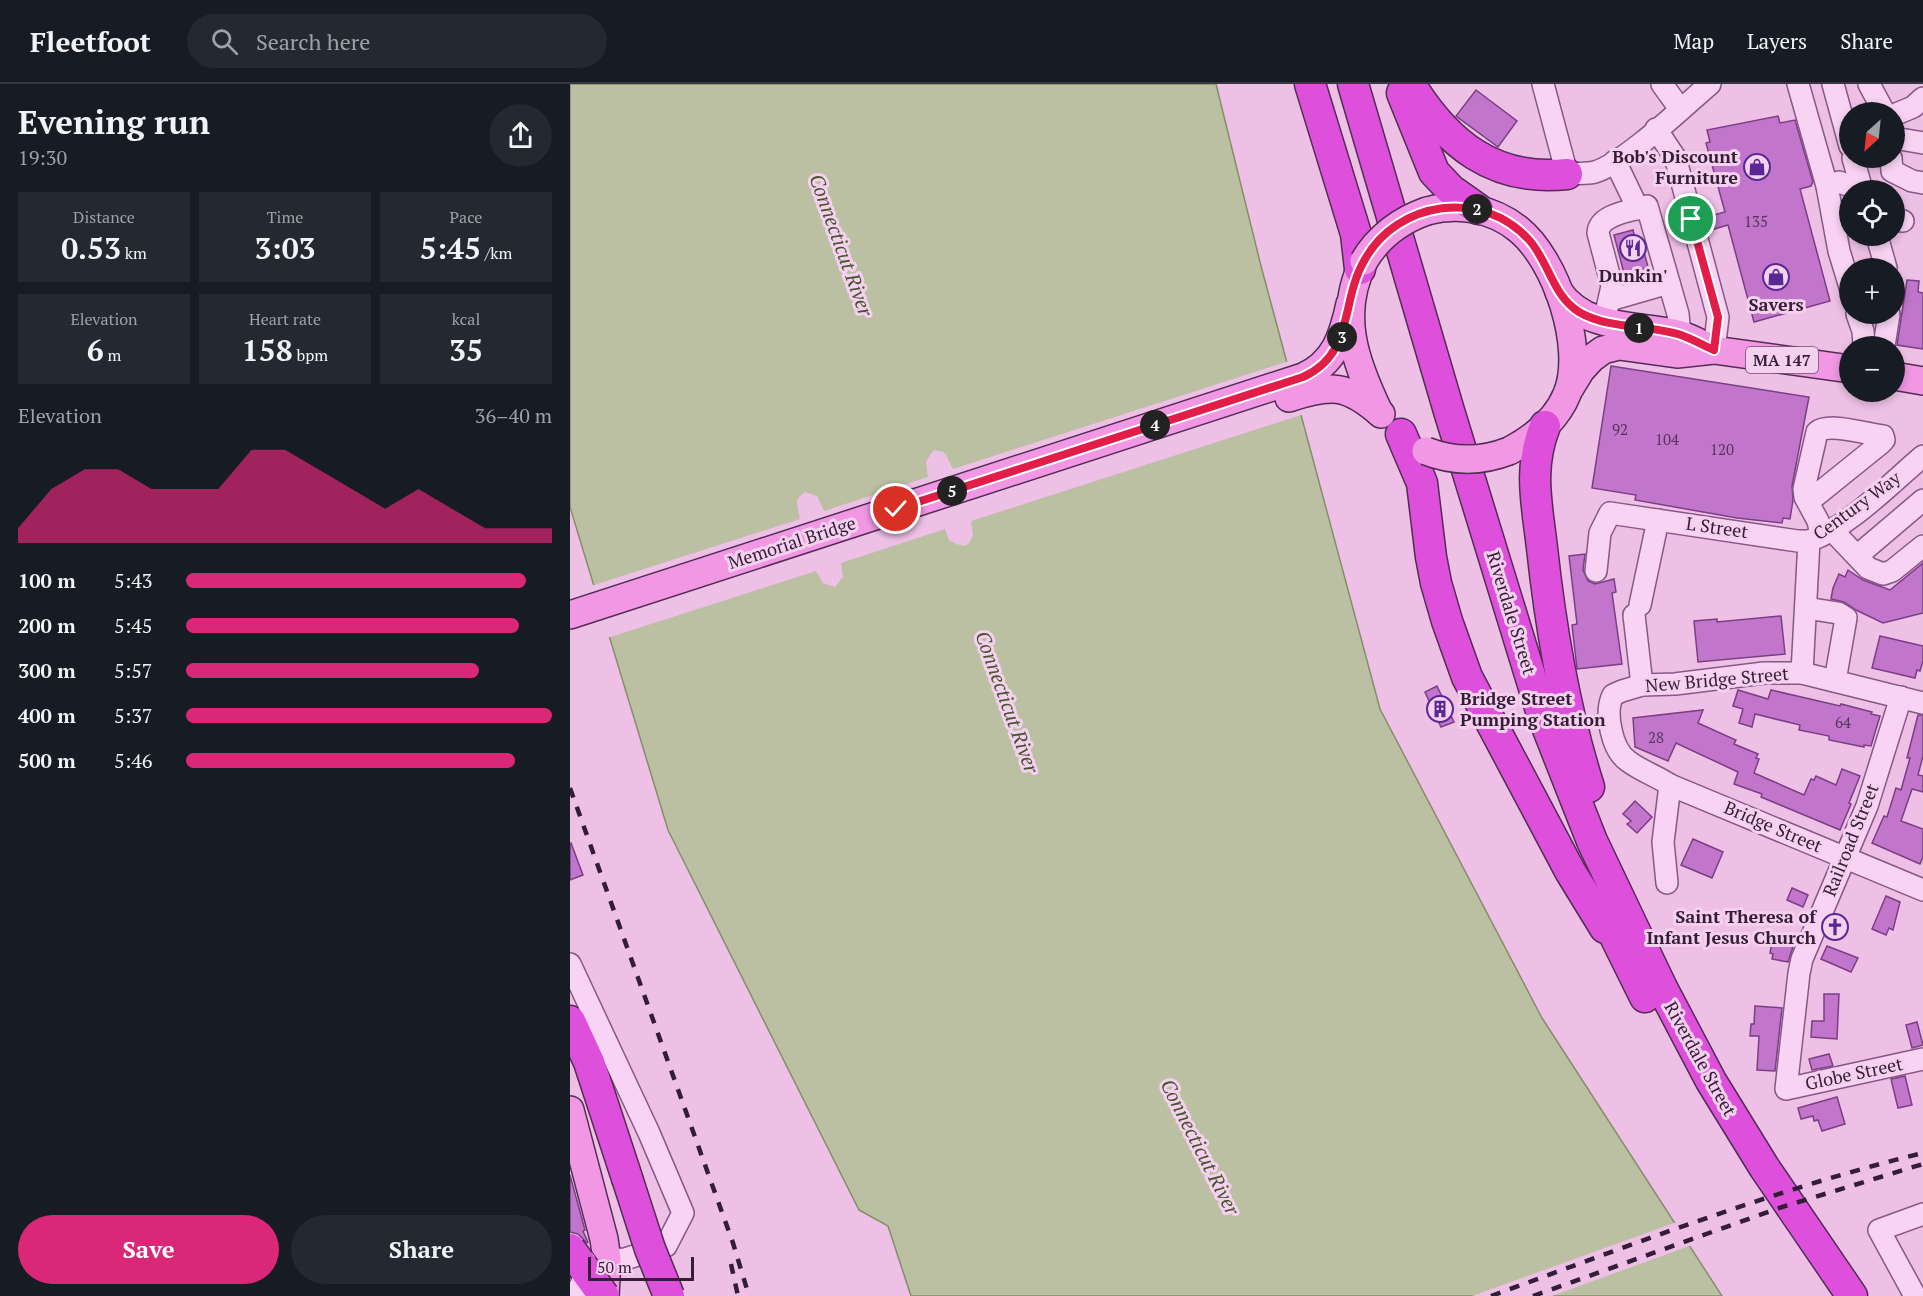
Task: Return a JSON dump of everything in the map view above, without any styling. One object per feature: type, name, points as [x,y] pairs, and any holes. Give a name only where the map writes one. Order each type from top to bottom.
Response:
[{"type":"highway","points":[[1310,84],[1356,234],[1362,265]]},
{"type":"highway","name":"Riverdale Street","points":[[1334,84],[1425,399],[1525,723],[1589,884],[1684,1030],[1736,1125],[1852,1296]]},
{"type":"highway","name":"Riverdale Street","points":[[1353,84],[1442,388],[1542,714],[1665,1035],[1739,1162],[1829,1296]]},
{"type":"highway","points":[[1399,84],[1434,172],[1451,190],[1478,209]]},
{"type":"highway","points":[[1410,84],[1439,125],[1470,152],[1496,166],[1517,172],[1541,175],[1567,174]]},
{"type":"highway","points":[[1391,424],[1422,483],[1436,582],[1446,621],[1467,677],[1570,871],[1635,956]]},
{"type":"highway","points":[[1545,426],[1538,445],[1534,471],[1555,650],[1569,715],[1635,956]]},
{"type":"highway","points":[[570,1021],[593,1075],[650,1249],[669,1296]]},
{"type":"highway","points":[[575,1251],[604,1287]]},
{"type":"main road","points":[[1362,265],[1376,245],[1389,232],[1401,223],[1427,211],[1452,207],[1478,209],[1503,219],[1524,235],[1540,255],[1558,291],[1568,318],[1571,336],[1572,364],[1568,392]]},
{"type":"main road","name":"Memorial Bridge","points":[[570,632],[1319,380],[1339,344],[1355,280],[1362,265]]},
{"type":"main road","name":"MA 147","points":[[1558,291],[1574,308],[1591,318],[1607,311],[1680,334],[1714,350]]},
{"type":"main road","points":[[1350,304],[1355,352],[1391,424]]},
{"type":"main road","name":"MA 147","points":[[1568,392],[1586,364],[1604,350],[1625,345],[1677,354],[1714,350],[1839,367]]},
{"type":"main road","name":"Memorial Bridge","points":[[570,615],[1292,381],[1319,380],[1350,393],[1361,399],[1426,451],[1468,460],[1487,458],[1509,451],[1532,438],[1555,415],[1568,392]]},
{"type":"main road","points":[[570,1110],[597,1209],[604,1287]]},
{"type":"street","points":[[1543,84],[1567,174],[1594,172],[1615,161],[1710,84]]},
{"type":"street","points":[[1662,84],[1680,110]]},
{"type":"street","points":[[1798,84],[1827,186],[1841,258]]},
{"type":"street","points":[[1833,84],[1839,106]]},
{"type":"street","points":[[1869,84],[1879,102]]},
{"type":"street","points":[[1905,110],[1923,98]]},
{"type":"street","points":[[1656,129],[1677,164],[1718,317],[1714,350]]},
{"type":"street","points":[[1905,140],[1923,143]]},
{"type":"street","points":[[1615,161],[1638,209]]},
{"type":"street","points":[[1892,173],[1923,183]]},
{"type":"street","points":[[1827,186],[1839,182]]},
{"type":"street","points":[[1607,311],[1612,286],[1598,233],[1599,226],[1606,219],[1647,206],[1678,314],[1680,334]]},
{"type":"street","points":[[1607,311],[1669,283]]},
{"type":"street","name":"Century Way","points":[[1802,673],[1806,608],[1821,535],[1860,509],[1923,456]]},
{"type":"street","points":[[1857,556],[1923,500]]},
{"type":"street","points":[[1808,502],[1818,521],[1821,535],[1857,556],[1868,568],[1883,574],[1892,571],[1923,546]]},
{"type":"street","name":"L Street","points":[[1596,571],[1600,533],[1610,513],[1798,541],[1821,535]]},
{"type":"street","points":[[1642,686],[1637,610],[1658,520]]},
{"type":"street","points":[[1806,608],[1838,613],[1846,618],[1835,681]]},
{"type":"street","name":"New Bridge Street","points":[[1626,759],[1620,752],[1612,731],[1609,706],[1613,695],[1642,686],[1764,674],[1802,673],[1923,703]]},
{"type":"street","name":"Railroad Street","points":[[1786,1089],[1800,966],[1872,791],[1901,697]]},
{"type":"street","name":"Bridge Street","points":[[1626,759],[1670,785],[1923,890]]},
{"type":"street","points":[[1667,883],[1663,842],[1670,785]]},
{"type":"street","points":[[570,963],[644,1122],[683,1213],[666,1246],[626,1259],[604,1287]]},
{"type":"street","name":"Globe Street","points":[[1786,1089],[1923,1059]]},
{"type":"street","points":[[1915,1296],[1879,1230],[1923,1214]]},
{"type":"street","points":[[573,1296],[582,1285],[586,1270],[585,1263],[575,1251]]},
{"type":"water","name":"Connecticut River","points":[[570,84],[1216,84],[1261,266],[1380,709],[1542,1018],[1722,1296],[911,1296],[888,1226],[859,1210],[668,830],[570,507]]},
{"type":"pier","points":[[1289,361],[1304,414],[971,521],[973,535],[965,546],[949,540],[945,529],[841,563],[843,577],[835,587],[823,583],[816,571],[607,638],[591,586],[800,519],[797,503],[798,498],[805,492],[817,496],[824,511],[928,477],[926,461],[934,450],[946,455],[953,469]]},
{"type":"pier","points":[[1677,1222],[1692,1245],[1552,1296],[1472,1296]]},
{"type":"building","points":[[1476,90],[1517,121],[1498,147],[1456,116]]},
{"type":"building","points":[[1778,116],[1780,123],[1795,120],[1813,182],[1811,186],[1800,189],[1830,301],[1754,322],[1728,225],[1714,229],[1710,216],[1725,212],[1706,143],[1710,142],[1707,130]]},
{"type":"building","points":[[1633,230],[1639,254],[1644,252],[1648,267],[1644,268],[1645,272],[1625,277],[1614,235]]},
{"type":"building","points":[[1907,280],[1919,281],[1918,292],[1923,293],[1923,349],[1905,346],[1905,336],[1898,336],[1900,324],[1905,324]]},
{"type":"building","points":[[1611,366],[1809,397],[1792,486],[1793,500],[1790,519],[1783,518],[1782,523],[1737,518],[1635,500],[1636,495],[1592,488]]},
{"type":"building","points":[[1585,554],[1583,570],[1588,581],[1595,584],[1614,579],[1616,592],[1612,593],[1622,664],[1577,669],[1572,625],[1577,624],[1569,556]]},
{"type":"building","points":[[1923,563],[1923,613],[1883,623],[1844,602],[1831,599],[1839,574],[1845,577],[1848,570],[1863,580],[1890,590]]},
{"type":"building","points":[[1781,616],[1785,654],[1698,662],[1694,621],[1717,619],[1717,622]]},
{"type":"building","points":[[1880,636],[1923,646],[1923,661],[1915,678],[1872,668]]},
{"type":"building","name":"Bridge Street Pumping Station","points":[[1437,686],[1454,722],[1441,727],[1425,692]]},
{"type":"building","points":[[1738,690],[1768,699],[1771,690],[1840,706],[1841,704],[1880,716],[1871,746],[1864,745],[1864,747],[1829,740],[1829,736],[1799,730],[1800,725],[1755,714],[1752,727],[1739,723],[1743,709],[1733,706]]},
{"type":"building","points":[[1703,710],[1698,723],[1736,740],[1734,744],[1758,754],[1756,758],[1759,759],[1754,773],[1804,795],[1811,779],[1814,780],[1816,776],[1836,785],[1842,769],[1860,776],[1840,830],[1761,797],[1762,794],[1734,784],[1738,772],[1676,743],[1668,761],[1635,747],[1633,718]]},
{"type":"building","points":[[1918,715],[1923,715],[1923,756],[1918,775],[1923,776],[1923,792],[1912,789],[1901,821],[1923,829],[1923,857],[1920,864],[1872,843],[1884,816],[1887,817],[1896,788],[1901,790]]},
{"type":"building","points":[[1635,801],[1652,817],[1637,833],[1627,824],[1631,821],[1623,814]]},
{"type":"building","points":[[1693,839],[1723,852],[1712,878],[1681,865]]},
{"type":"building","points":[[570,844],[583,875],[570,880]]},
{"type":"building","points":[[1792,888],[1808,895],[1803,907],[1787,900]]},
{"type":"building","points":[[1886,896],[1900,902],[1893,930],[1889,928],[1886,935],[1872,929]]},
{"type":"building","points":[[1772,942],[1793,947],[1788,962],[1772,959],[1773,954],[1770,953]]},
{"type":"building","points":[[1827,946],[1858,958],[1851,972],[1821,959]]},
{"type":"building","points":[[1824,994],[1839,994],[1837,1039],[1811,1037],[1812,1021],[1824,1021]]},
{"type":"building","points":[[1755,1006],[1782,1008],[1775,1071],[1757,1070],[1759,1036],[1750,1036],[1751,1024],[1754,1024]]},
{"type":"building","points":[[1917,1022],[1923,1045],[1912,1048],[1906,1025]]},
{"type":"building","points":[[1829,1054],[1833,1066],[1812,1070],[1809,1059]]},
{"type":"building","points":[[1905,1076],[1912,1105],[1898,1108],[1891,1079]]},
{"type":"building","points":[[1837,1097],[1845,1124],[1822,1131],[1818,1120],[1814,1121],[1813,1116],[1801,1119],[1798,1108]]},
{"type":"building","points":[[570,1175],[587,1243],[578,1234],[570,1232]]},
{"type":"railway","points":[[570,788],[733,1243],[749,1296]]},
{"type":"railway","points":[[1491,1296],[1759,1200],[1923,1153]]},
{"type":"railway","points":[[1533,1296],[1779,1208],[1923,1164]]},
{"type":"railway","points":[[731,1264],[738,1296]]},
{"type":"place","name":"Bob's Discount Furniture","points":[[1757,167]]},
{"type":"place","name":"Dunkin'","points":[[1633,248]]},
{"type":"place","name":"Savers","points":[[1776,277]]},
{"type":"place","name":"Bridge Street Pumping Station","points":[[1440,709]]},
{"type":"place","name":"Saint Theresa of Infant Jesus Church","points":[[1835,927]]},
{"type":"route","points":[[896,509],[1316,371],[1336,349],[1342,337],[1355,280],[1368,253],[1401,223],[1434,209],[1452,207],[1478,209],[1511,224],[1531,242],[1563,298],[1585,315],[1607,323],[1680,334],[1714,350],[1718,317],[1691,219]]}]
